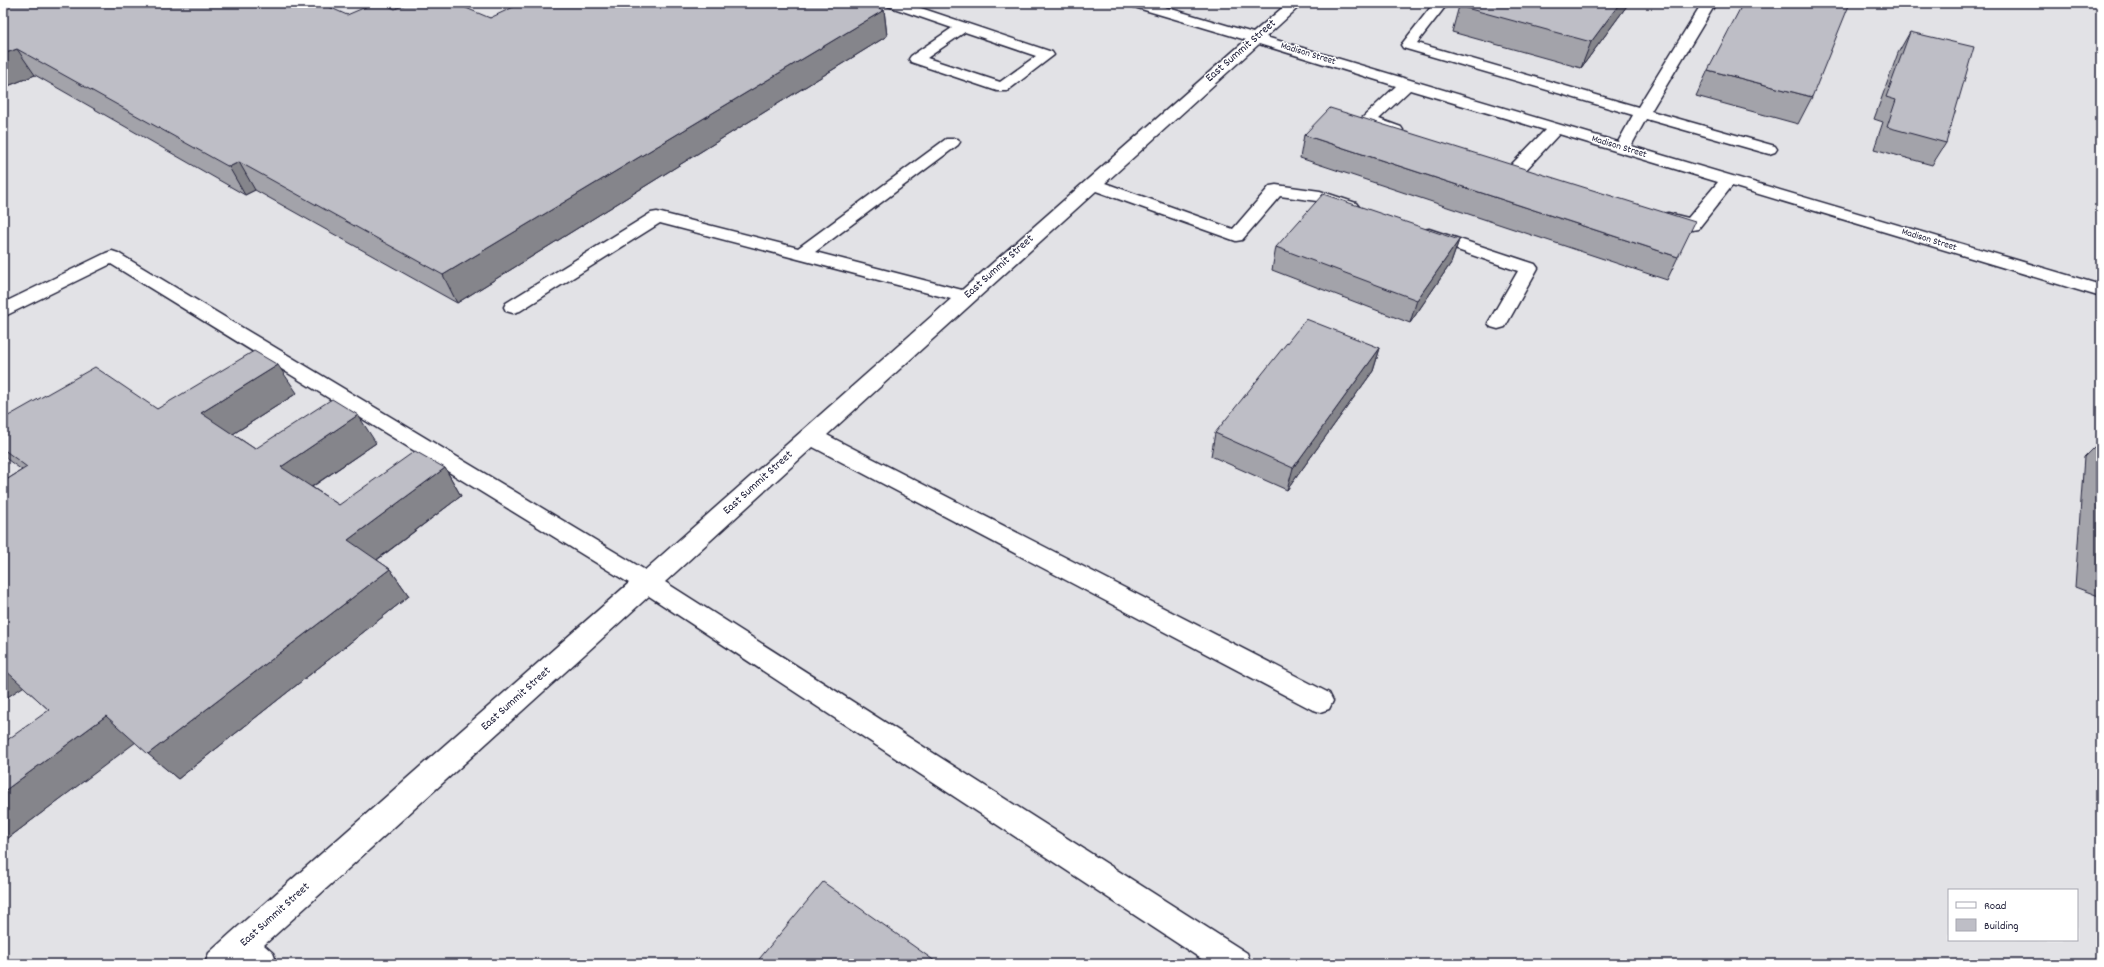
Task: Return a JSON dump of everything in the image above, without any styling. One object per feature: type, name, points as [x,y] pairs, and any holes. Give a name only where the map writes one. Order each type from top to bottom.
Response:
[{"type":"street","points":[[893,3],[1047,55],[1002,88],[916,59],[963,27]]},
{"type":"street","name":"Madison Street","points":[[1136,3],[2101,291]]},
{"type":"street","name":"East Summit Street","points":[[220,964],[252,954],[646,582],[1296,3]]},
{"type":"street","points":[[1441,3],[1408,45],[1769,149]]},
{"type":"street","points":[[1622,148],[1709,3]]},
{"type":"street","points":[[1407,84],[1368,120],[1412,135]]},
{"type":"street","points":[[1516,170],[1556,128]]},
{"type":"street","points":[[800,255],[952,142]]},
{"type":"street","points":[[1655,214],[1692,225],[1728,180]]},
{"type":"street","points":[[1092,184],[1236,236],[1276,190],[1320,196],[1365,212]]},
{"type":"street","points":[[513,307],[657,217],[965,297]]},
{"type":"street","points":[[1417,230],[1530,268],[1498,323]]},
{"type":"street","points":[[3,311],[112,257],[646,582],[1236,964]]},
{"type":"street","points":[[810,436],[1320,701]]},
{"type":"shaded area","points":[[3,3],[2101,3],[2101,964],[3,964]]},
{"type":"building","points":[[3,3],[320,3],[347,15],[375,3],[382,3],[395,9],[408,3],[454,3],[490,18],[522,3],[863,3],[884,10],[443,275],[239,162],[229,167],[17,49],[3,54]]},
{"type":"building","points":[[1462,3],[1620,3],[1591,42],[1459,6]]},
{"type":"building","points":[[1743,3],[1850,3],[1812,97],[1708,70]]},
{"type":"building","points":[[1910,32],[1974,47],[1946,143],[1887,127],[1896,100],[1886,97]]},
{"type":"building","points":[[1330,108],[1695,222],[1678,257],[1304,135]]},
{"type":"building","points":[[1323,194],[1459,240],[1417,300],[1276,247]]},
{"type":"building","points":[[1306,319],[1380,348],[1293,468],[1215,433]]},
{"type":"building","points":[[254,351],[278,365],[201,413],[255,449],[332,399],[358,415],[281,467],[339,505],[415,451],[445,468],[348,540],[390,569],[148,754],[106,716],[3,792],[3,743],[49,710],[3,668],[3,482],[27,467],[3,449],[3,419],[95,367],[157,409]]},
{"type":"building","points":[[823,882],[939,964],[755,964]]}]
